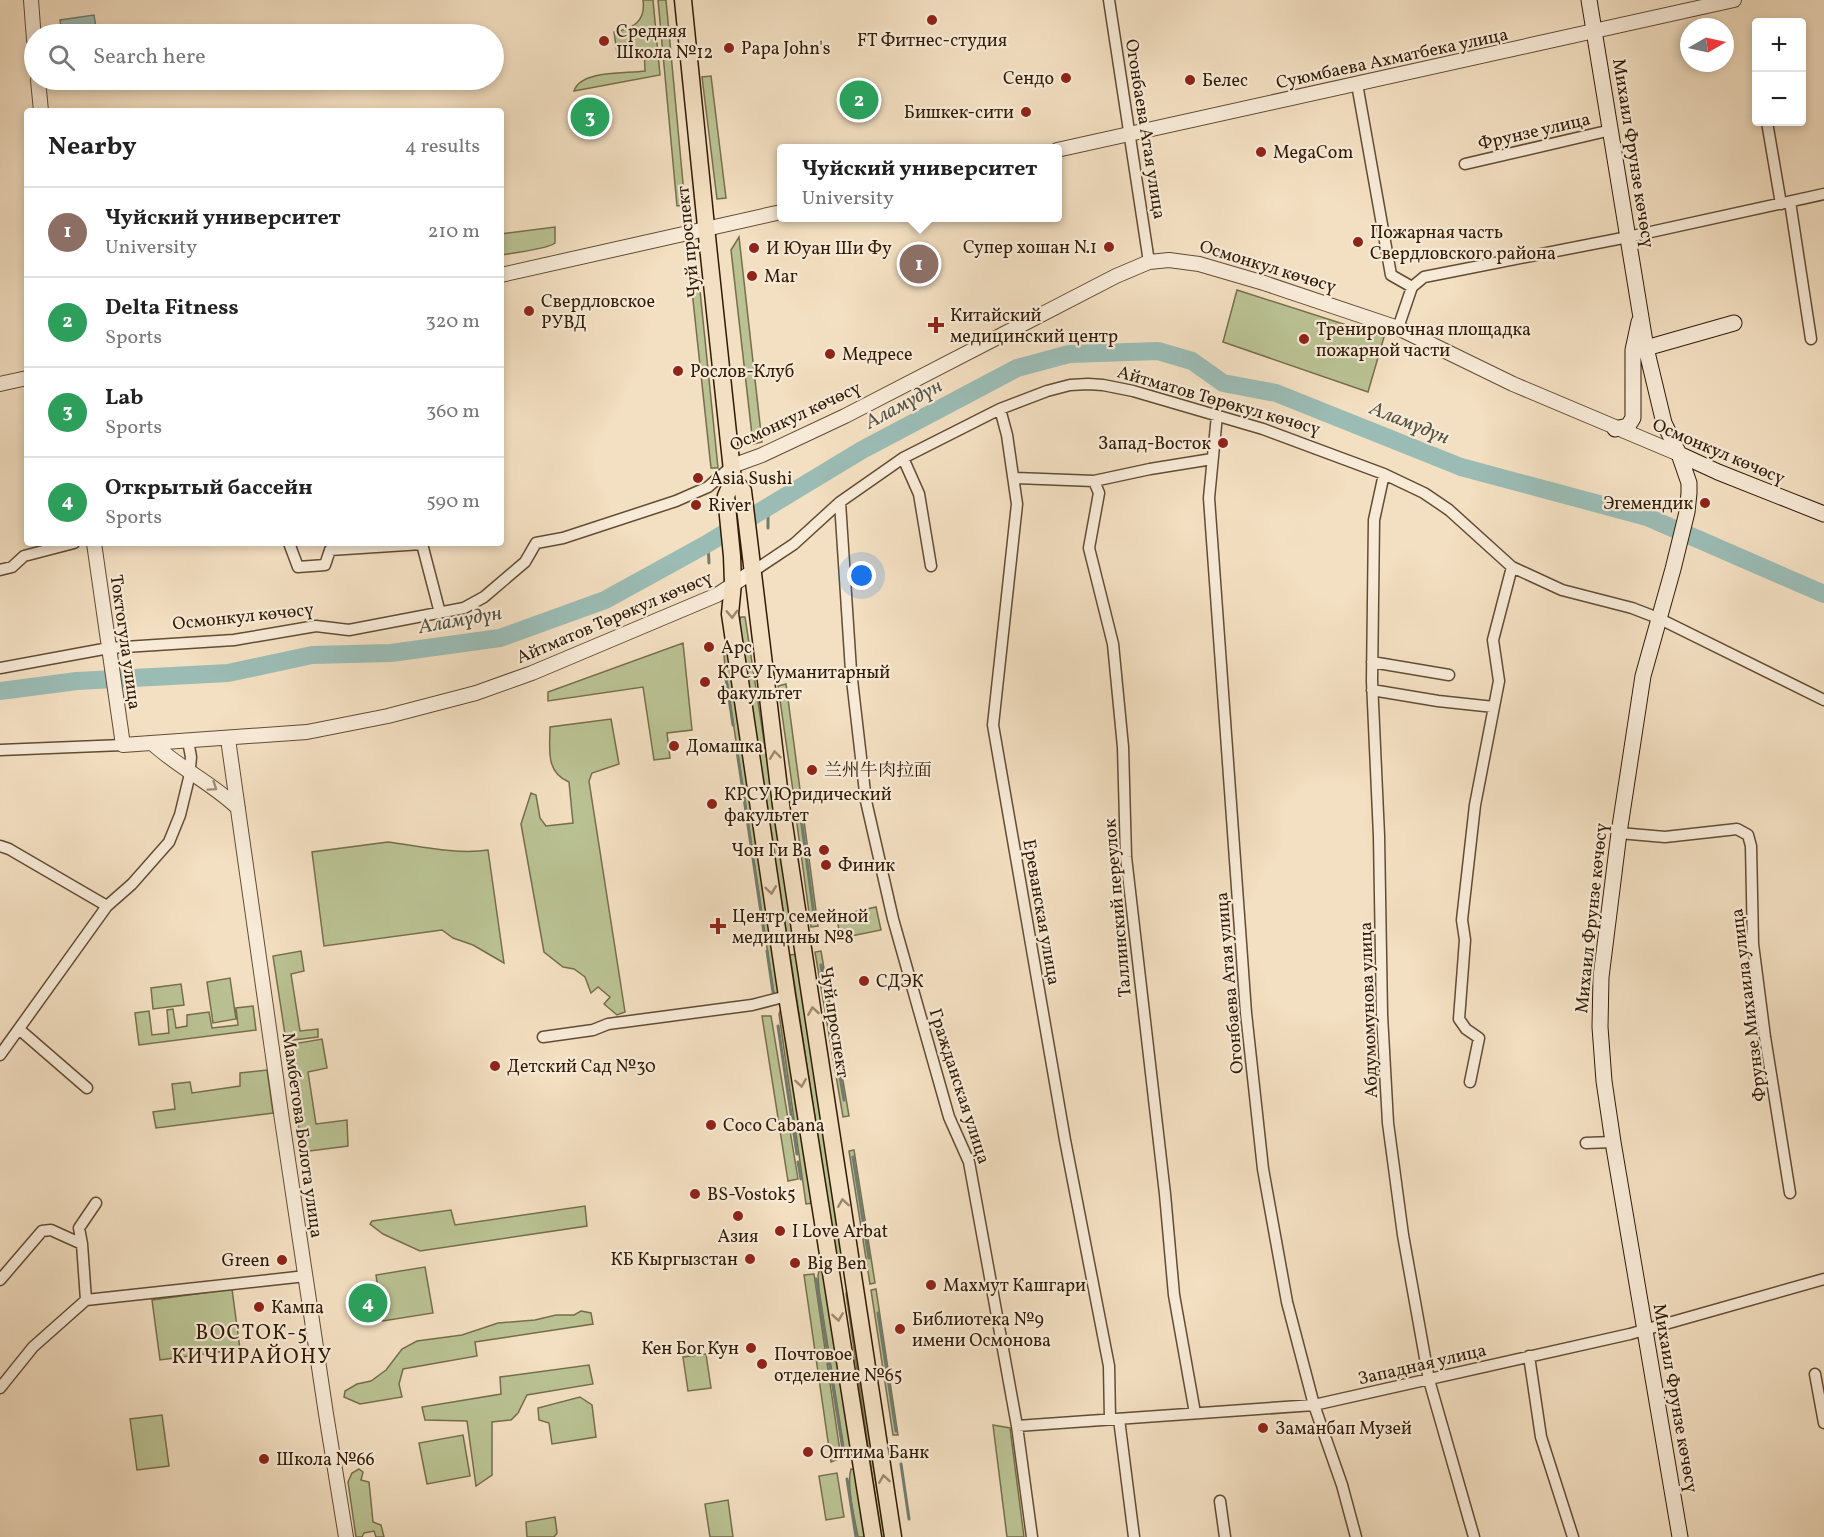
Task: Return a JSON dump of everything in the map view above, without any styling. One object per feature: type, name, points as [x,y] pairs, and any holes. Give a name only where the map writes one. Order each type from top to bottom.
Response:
[{"type":"main road","name":"Чуй проспект","points":[[683,0],[706,229],[736,479],[749,545],[783,816],[893,1537]]},
{"type":"main road","name":"Михаил Фрунзе көчөсү","points":[[1589,0],[1646,348],[1664,423],[1679,454],[1689,483],[1687,512],[1643,676],[1619,833],[1601,977],[1600,1027],[1604,1081],[1613,1142],[1680,1537]]},
{"type":"main road","name":"Михаил Фрунзе көчөсү","points":[[1615,429],[1628,426],[1633,418],[1633,350],[1640,313]]},
{"type":"main road","points":[[1646,348],[1734,323]]},
{"type":"main road","name":"Осмонкул көчөсү","points":[[1679,454],[1824,514]]},
{"type":"main road","points":[[736,479],[726,495],[733,583],[730,614],[787,996],[873,1537]]},
{"type":"main road","points":[[832,1282],[855,1278]]},
{"type":"street","points":[[31,0],[33,24]]},
{"type":"street","name":"Огонбаева Атая улица","points":[[1109,0],[1149,262]]},
{"type":"street","name":"Суюмбаева Ахматбека улица","points":[[1062,149],[1734,0]]},
{"type":"street","points":[[1357,84],[1391,275],[1412,287]]},
{"type":"street","points":[[39,90],[41,108]]},
{"type":"street","points":[[1768,126],[1786,203],[1811,339]]},
{"type":"street","name":"Фрунзе улица","points":[[1465,164],[1611,130]]},
{"type":"street","points":[[1398,328],[1412,287],[1424,277],[1628,237],[1824,194]]},
{"type":"street","points":[[504,274],[777,213]]},
{"type":"street","name":"Осмонкул көчөсү","points":[[0,668],[109,650],[234,640],[316,626],[349,630],[464,608],[484,597],[525,562],[536,543],[563,538],[736,479],[762,455],[845,416],[1105,282],[1149,262],[1168,260],[1220,269],[1398,328],[1513,384],[1615,429],[1679,454]]},
{"type":"street","points":[[0,384],[24,379]]},
{"type":"street","name":"Айтматов Төрөкул көчөсү","points":[[123,745],[307,732],[388,716],[476,693],[532,673],[717,595],[794,544],[840,502],[903,458],[1000,409],[1047,391],[1070,385],[1088,384],[1133,392],[1217,415],[1310,445],[1384,474],[1424,493],[1449,510],[1512,567],[1562,590],[1632,608],[1658,618],[1824,700]]},
{"type":"street","name":"Ереванская улица","points":[[1000,409],[1007,435],[1017,504],[993,725],[1063,1129],[1108,1366],[1134,1537]]},
{"type":"street","name":"Огонбаева Атая улица","points":[[1217,415],[1209,498],[1250,1046],[1263,1169],[1283,1280],[1314,1405],[1342,1485],[1356,1537]]},
{"type":"street","points":[[903,458],[919,494],[931,567]]},
{"type":"street","points":[[1014,477],[1094,481],[1212,459]]},
{"type":"street","name":"Абдумомунова улица","points":[[1384,474],[1374,520],[1372,690],[1379,836],[1382,1015],[1388,1123],[1403,1235],[1429,1380],[1474,1537]]},
{"type":"street","name":"Таллинский переулок","points":[[1094,481],[1099,493],[1089,548],[1113,644],[1123,747],[1126,857],[1165,1194],[1174,1295],[1195,1413]]},
{"type":"street","name":"Гражданская улица","points":[[840,502],[851,671],[866,801],[895,929],[950,1117],[969,1162],[1017,1426],[1032,1537]]},
{"type":"street","points":[[0,570],[12,567],[24,556],[62,546]]},
{"type":"street","name":"Токтогула улица","points":[[94,546],[123,745]]},
{"type":"street","points":[[290,546],[298,567],[325,564],[330,550],[391,546]]},
{"type":"street","points":[[423,546],[440,613]]},
{"type":"street","points":[[1470,1082],[1479,1038],[1466,1029],[1459,1019],[1465,940],[1462,920],[1475,805],[1499,681],[1493,640],[1512,567]]},
{"type":"street","points":[[1372,662],[1449,675]]},
{"type":"street","points":[[1372,690],[1438,701],[1494,706]]},
{"type":"street","name":"Мамбетова Болота улица","points":[[228,739],[346,1537]]},
{"type":"street","points":[[0,1055],[107,906],[132,884],[169,842],[180,815],[190,770],[191,757],[188,741]]},
{"type":"street","points":[[152,743],[168,757],[222,792],[238,808]]},
{"type":"street","points":[[0,750],[123,745]]},
{"type":"street","name":"Фрунзе Михаила улица","points":[[1619,833],[1665,837],[1737,829],[1748,835],[1751,846],[1755,956],[1765,1037],[1790,1193]]},
{"type":"street","points":[[0,846],[107,906]]},
{"type":"street","points":[[543,1037],[593,1030],[608,1024],[752,1005],[787,996]]},
{"type":"street","points":[[20,1030],[87,1088]]},
{"type":"street","points":[[1586,1143],[1613,1142]]},
{"type":"street","points":[[86,1300],[79,1228],[96,1203]]},
{"type":"street","points":[[0,1280],[42,1231],[51,1230],[82,1244]]},
{"type":"street","points":[[0,1388],[33,1347],[86,1300],[306,1276]]},
{"type":"street","name":"Западная улица","points":[[1017,1426],[1314,1405],[1645,1329],[1824,1279]]},
{"type":"street","points":[[1529,1356],[1540,1437],[1573,1537]]},
{"type":"street","points":[[1815,1374],[1824,1423]]},
{"type":"street","points":[[1220,1502],[1225,1537]]},
{"type":"green space","points":[[643,0],[653,0],[660,75],[574,91],[578,84],[594,76],[645,71],[644,49],[617,53],[614,32],[627,29],[637,23],[642,13]]},
{"type":"green space","points":[[658,0],[666,0],[685,205],[677,206]]},
{"type":"green space","points":[[711,76],[726,198],[717,199],[702,77]]},
{"type":"green space","points":[[555,227],[555,243],[538,249],[504,255],[504,234]]},
{"type":"green space","points":[[739,237],[762,442],[753,444],[731,250]]},
{"type":"green space","points":[[698,271],[718,468],[711,468],[690,272]]},
{"type":"green space","name":"Тренировочная площадка пожарной части","points":[[1237,290],[1384,337],[1368,392],[1223,342]]},
{"type":"green space","points":[[741,617],[745,617],[794,937],[787,938],[740,636]]},
{"type":"green space","points":[[683,643],[692,730],[667,733],[670,758],[654,760],[643,687],[548,701],[548,692]]},
{"type":"green space","points":[[726,649],[730,650],[782,992],[774,994],[725,668]]},
{"type":"green space","points":[[786,684],[801,797],[794,798],[778,686]]},
{"type":"green space","points":[[611,719],[619,764],[592,773],[589,781],[625,1012],[617,1015],[604,1004],[610,997],[598,987],[591,993],[585,977],[574,969],[563,967],[544,952],[521,824],[531,793],[536,795],[540,818],[546,826],[573,823],[569,782],[556,772],[550,759],[550,727]]},
{"type":"green space","points":[[803,813],[818,926],[811,927],[796,817]]},
{"type":"green space","points":[[388,842],[451,851],[488,850],[504,963],[473,945],[453,938],[442,930],[324,946],[312,852]]},
{"type":"green space","points":[[876,907],[881,930],[841,938],[836,916]]},
{"type":"green space","points":[[301,951],[304,971],[291,974],[300,1031],[318,1029],[318,1037],[286,1041],[273,956]]},
{"type":"green space","points":[[821,951],[849,1116],[843,1117],[815,952]]},
{"type":"green space","points":[[797,954],[845,1267],[838,1268],[790,955]]},
{"type":"green space","points":[[230,978],[236,1019],[213,1023],[207,982]]},
{"type":"green space","points":[[181,984],[184,1005],[153,1009],[151,988]]},
{"type":"green space","points":[[253,1006],[256,1030],[139,1045],[135,1013],[149,1011],[152,1035],[169,1033],[167,1010],[173,1009],[176,1028],[187,1026],[187,1015],[209,1012],[212,1028],[238,1025],[236,1008]]},
{"type":"green space","points":[[781,1009],[813,1203],[806,1204],[779,1014]]},
{"type":"green space","points":[[762,1016],[771,1016],[798,1179],[788,1181]]},
{"type":"green space","points":[[322,1039],[327,1068],[308,1072],[316,1124],[347,1120],[348,1146],[302,1152],[287,1045]]},
{"type":"green space","points":[[267,1070],[273,1113],[156,1128],[153,1112],[175,1109],[172,1084],[190,1082],[192,1093],[240,1086],[240,1073]]},
{"type":"green space","points":[[854,1150],[875,1283],[870,1284],[849,1151]]},
{"type":"green space","points":[[585,1206],[587,1226],[420,1251],[383,1234],[370,1224],[372,1221],[451,1210],[455,1225]]},
{"type":"green space","points":[[425,1267],[433,1313],[383,1321],[376,1275]]},
{"type":"green space","points":[[819,1271],[823,1272],[852,1453],[845,1455],[819,1290]]},
{"type":"green space","points":[[814,1274],[841,1458],[831,1462],[804,1275]]},
{"type":"green space","points":[[232,1289],[240,1349],[160,1360],[152,1300]]},
{"type":"green space","points":[[876,1289],[898,1435],[893,1435],[871,1290]]},
{"type":"green space","points":[[852,1292],[888,1537],[881,1537],[846,1293]]},
{"type":"green space","points":[[581,1311],[591,1313],[593,1324],[475,1342],[477,1356],[403,1369],[399,1384],[402,1397],[360,1404],[344,1397],[345,1391],[357,1384],[371,1381],[386,1370],[402,1349],[417,1341],[462,1335],[498,1323],[535,1320],[556,1315],[574,1315]]},
{"type":"green space","points":[[706,1354],[711,1388],[688,1391],[683,1357]]},
{"type":"green space","points":[[589,1365],[593,1384],[527,1395],[518,1413],[511,1420],[492,1422],[492,1475],[476,1486],[467,1421],[425,1420],[422,1407],[501,1394],[500,1377]]},
{"type":"green space","points":[[580,1397],[592,1405],[596,1437],[552,1444],[549,1423],[539,1420],[538,1408]]},
{"type":"green space","points":[[162,1415],[169,1466],[137,1470],[130,1419]]},
{"type":"green space","points":[[993,1425],[1010,1428],[1024,1537],[1007,1537]]},
{"type":"green space","points":[[463,1435],[470,1476],[427,1484],[419,1443]]},
{"type":"green space","points":[[359,1469],[363,1472],[361,1480],[369,1482],[373,1522],[381,1525],[384,1537],[376,1537],[374,1531],[364,1533],[362,1537],[356,1537],[348,1482],[352,1473]]},
{"type":"green space","points":[[851,1469],[855,1470],[865,1537],[858,1537],[850,1493]]},
{"type":"green space","points":[[837,1473],[844,1517],[826,1520],[819,1476]]},
{"type":"green space","points":[[728,1500],[733,1537],[710,1537],[705,1504]]},
{"type":"green space","points":[[555,1517],[557,1533],[554,1537],[527,1537],[526,1522]]},
{"type":"water","points":[[94,15],[95,24],[61,24],[60,20]]},
{"type":"water","points":[[372,1285],[377,1321],[365,1322],[360,1286]]},
{"type":"waterway","name":"Аламүдүн","points":[[0,691],[77,681],[228,673],[312,655],[391,653],[500,638],[605,600],[705,545],[862,450],[1017,368],[1069,354],[1158,351],[1192,361],[1223,383],[1276,393],[1461,467],[1647,517],[1824,594]]},
{"type":"waterway","points":[[768,507],[768,528]]},
{"type":"waterway","points":[[708,544],[709,563]]},
{"type":"waterway","points":[[724,665],[733,725]]},
{"type":"waterway","points":[[737,751],[765,939]]},
{"type":"waterway","points":[[801,818],[814,915]]},
{"type":"waterway","points":[[767,951],[773,992]]},
{"type":"waterway","points":[[821,965],[844,1100]]},
{"type":"waterway","points":[[778,1026],[797,1154]]},
{"type":"waterway","points":[[853,1157],[869,1258]]},
{"type":"waterway","points":[[798,1162],[801,1179]]},
{"type":"waterway","points":[[816,1279],[843,1450]]},
{"type":"waterway","points":[[878,1313],[896,1431]]},
{"type":"waterway","points":[[901,1464],[909,1519]]},
{"type":"waterway","points":[[847,1479],[856,1537]]},
{"type":"place","name":"FT Фитнес-студия","points":[[932,20]]},
{"type":"place","name":"Средняя Школа №12","points":[[604,41]]},
{"type":"place","name":"Papa John's","points":[[729,48]]},
{"type":"place","name":"Сендо","points":[[1066,78]]},
{"type":"place","name":"Белес","points":[[1190,80]]},
{"type":"place","name":"Delta Fitness","points":[[859,100]]},
{"type":"place","name":"Бишкек-сити","points":[[1026,112]]},
{"type":"place","name":"Lab","points":[[590,117]]},
{"type":"place","name":"MegaCom","points":[[1261,152]]},
{"type":"place","name":"Пожарная часть Свердловского района","points":[[1358,242]]},
{"type":"place","name":"Супер хошан N.1","points":[[1109,247]]},
{"type":"place","name":"И Юуан Ши Фу","points":[[754,248]]},
{"type":"place","name":"Чуйский университет","points":[[919,264]]},
{"type":"place","name":"Маг","points":[[752,276]]},
{"type":"place","name":"Свердловское РУВД","points":[[529,311]]},
{"type":"place","name":"Китайский медицинский центр","points":[[936,325]]},
{"type":"place","name":"Тренировочная площадка пожарной части","points":[[1304,339]]},
{"type":"place","name":"Медресе","points":[[830,354]]},
{"type":"place","name":"Рослов-Клуб","points":[[678,371]]},
{"type":"place","name":"Запад-Восток","points":[[1223,443]]},
{"type":"place","name":"Asia Sushi","points":[[698,478]]},
{"type":"place","name":"Эгемендик","points":[[1705,503]]},
{"type":"place","name":"River","points":[[696,505]]},
{"type":"place","name":"Арс","points":[[709,647]]},
{"type":"place","name":"КРСУ Гуманитарный факультет","points":[[705,682]]},
{"type":"place","name":"Домашка","points":[[674,746]]},
{"type":"place","name":"兰州牛肉拉面","points":[[812,770]]},
{"type":"place","name":"КРСУ Юридический факультет","points":[[712,804]]},
{"type":"place","name":"Чон Ги Ва","points":[[824,850]]},
{"type":"place","name":"Финик","points":[[826,865]]},
{"type":"place","name":"Центр семейной медицины №8","points":[[718,926]]},
{"type":"place","name":"СДЭК","points":[[864,981]]},
{"type":"place","name":"Детский Сад №30","points":[[495,1066]]},
{"type":"place","name":"Coco Cabana","points":[[711,1125]]},
{"type":"place","name":"BS-Vostok5","points":[[695,1194]]},
{"type":"place","name":"Азия","points":[[738,1216]]},
{"type":"place","name":"I Love Arbat","points":[[780,1231]]},
{"type":"place","name":"КБ Кыргызстан","points":[[750,1259]]},
{"type":"place","name":"Green","points":[[282,1260]]},
{"type":"place","name":"Big Ben","points":[[795,1263]]},
{"type":"place","name":"Махмут Кашгари","points":[[931,1285]]},
{"type":"place","name":"Открытый бассейн","points":[[368,1303]]},
{"type":"place","name":"Кампа","points":[[259,1307]]},
{"type":"place","name":"Библиотека №9 имени Осмонова","points":[[900,1329]]},
{"type":"place","name":"Кен Бог Кун","points":[[751,1348]]},
{"type":"place","name":"Почтовое отделение №65","points":[[762,1364]]},
{"type":"place","name":"Заманбап Музей","points":[[1263,1428]]},
{"type":"place","name":"Оптима Банк","points":[[808,1452]]},
{"type":"place","name":"Школа №66","points":[[264,1459]]},
{"type":"district","name":"ВОСТОК-5 КИЧИРАЙОНУ","points":[[252,1344]]}]
